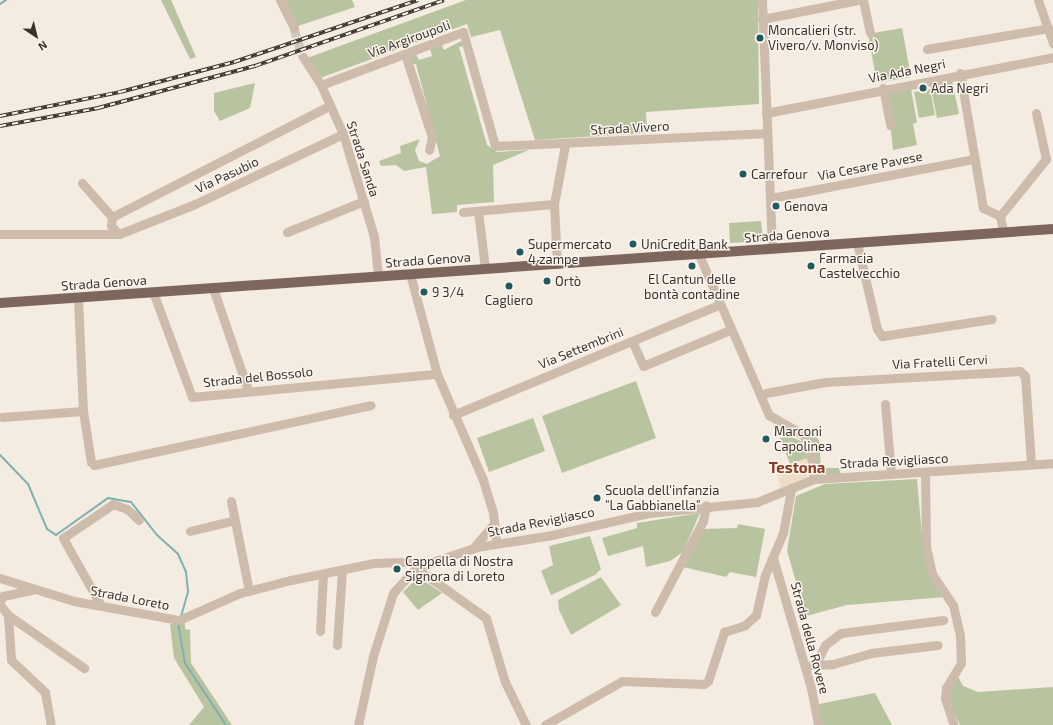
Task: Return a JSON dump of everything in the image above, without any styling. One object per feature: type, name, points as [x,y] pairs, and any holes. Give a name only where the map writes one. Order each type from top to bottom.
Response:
[{"type":"main road","name":"Strada Genova","points":[[0,303],[1053,229]]},
{"type":"street","points":[[280,0],[294,28]]},
{"type":"street","points":[[762,0],[772,249]]},
{"type":"street","points":[[762,19],[858,0]]},
{"type":"street","points":[[863,0],[870,32]]},
{"type":"street","points":[[1038,0],[1053,43]]},
{"type":"street","points":[[927,49],[1048,28]]},
{"type":"street","name":"Via Argiroupoli","points":[[321,85],[463,32],[495,146]]},
{"type":"street","points":[[405,54],[432,137],[428,150]]},
{"type":"street","name":"Strada Sanda","points":[[303,57],[321,85],[343,134],[374,237],[378,276]]},
{"type":"street","name":"Via Ada Negri","points":[[766,113],[883,88],[1053,57]]},
{"type":"street","points":[[960,73],[983,208],[1000,216]]},
{"type":"street","points":[[883,88],[890,125]]},
{"type":"street","name":"Via Pasubio","points":[[112,217],[325,108]]},
{"type":"street","points":[[1003,232],[1000,216],[1046,159],[1036,113]]},
{"type":"street","name":"Strada Vivero","points":[[495,146],[565,145],[767,133]]},
{"type":"street","name":"Via Pasubio","points":[[0,234],[119,234],[195,204],[343,134]]},
{"type":"street","points":[[557,264],[554,204],[565,145]]},
{"type":"street","name":"Via Cesare Pavese","points":[[771,198],[974,159]]},
{"type":"street","points":[[82,183],[112,217],[111,226],[119,234]]},
{"type":"street","points":[[287,232],[364,201]]},
{"type":"street","points":[[463,212],[554,204]]},
{"type":"street","points":[[478,211],[485,268]]},
{"type":"street","points":[[857,243],[877,329],[882,336],[992,319]]},
{"type":"street","points":[[699,255],[718,306],[769,415],[802,434],[809,443],[814,479]]},
{"type":"street","points":[[410,274],[437,374],[453,414],[483,480],[494,523],[496,543]]},
{"type":"street","points":[[213,288],[248,390]]},
{"type":"street","name":"Strada del Bossolo","points":[[153,292],[192,397],[248,390],[437,374]]},
{"type":"street","points":[[78,298],[83,411],[90,462],[94,465],[371,405]]},
{"type":"street","name":"Via Settembrini","points":[[453,414],[718,306]]},
{"type":"street","points":[[632,341],[643,366],[730,330]]},
{"type":"street","name":"Via Fratelli Cervi","points":[[766,393],[825,382],[1020,371],[1025,376],[1031,464]]},
{"type":"street","points":[[885,404],[891,474]]},
{"type":"street","points":[[2,417],[83,411]]},
{"type":"street","name":"Strada Revigliasco","points":[[358,725],[372,656],[393,593],[421,566],[472,549],[496,543],[706,505],[757,502],[791,490],[814,479],[925,473],[1053,463]]},
{"type":"street","points":[[925,473],[926,547],[932,574],[953,605],[960,635],[961,663],[946,688],[945,698],[954,725]]},
{"type":"street","points":[[545,725],[622,680],[704,684],[711,675],[724,632],[745,625],[756,615],[773,558],[783,533],[791,490]]},
{"type":"street","points":[[231,501],[249,591]]},
{"type":"street","points":[[100,604],[63,538],[113,504],[127,509],[139,520]]},
{"type":"street","points":[[655,612],[702,521],[706,505]]},
{"type":"street","points":[[190,531],[235,520]]},
{"type":"street","points":[[472,549],[485,538],[494,523]]},
{"type":"street","name":"Strada della Rovere","points":[[773,558],[811,688],[818,725]]},
{"type":"street","name":"Strada Loreto","points":[[0,578],[37,589],[100,604],[178,619],[249,591],[323,574],[390,563],[410,562],[421,566]]},
{"type":"street","points":[[421,566],[423,573],[486,618],[504,682],[526,725]]},
{"type":"street","points":[[337,644],[342,570]]},
{"type":"street","points":[[320,631],[323,574]]},
{"type":"street","points":[[0,601],[12,593],[37,589]]},
{"type":"street","points":[[0,605],[8,615],[84,668]]},
{"type":"street","points":[[8,615],[4,635],[10,660],[45,692],[51,725]]},
{"type":"street","points":[[938,645],[871,653],[833,664],[812,665],[825,645],[841,633],[943,620]]},
{"type":"green space","points":[[161,0],[171,0],[196,57],[190,59]]},
{"type":"green space","points":[[284,0],[352,0],[355,7],[298,26]]},
{"type":"green space","points":[[466,0],[758,0],[759,104],[646,112],[647,133],[535,140],[500,30],[471,37],[467,24],[320,78],[307,58]]},
{"type":"green space","points":[[902,28],[911,77],[877,83],[868,34]]},
{"type":"green space","points":[[461,41],[463,46],[459,47],[487,145],[497,152],[529,150],[493,165],[494,202],[457,205],[457,212],[432,214],[426,167],[404,171],[396,165],[381,166],[379,161],[401,153],[400,146],[420,139],[415,150],[419,161],[427,164],[440,156],[416,64],[411,64],[410,56],[416,54],[419,60],[432,56],[430,49],[442,45],[444,50]]},
{"type":"green space","points":[[952,81],[959,114],[937,118],[930,85]]},
{"type":"green space","points":[[255,83],[250,108],[220,121],[214,111],[214,93]]},
{"type":"green space","points":[[911,89],[917,122],[913,124],[917,145],[893,150],[887,94]]},
{"type":"green space","points":[[930,89],[935,115],[919,118],[914,92]]},
{"type":"green space","points":[[761,221],[763,241],[730,243],[729,223]]},
{"type":"green space","points":[[636,381],[656,438],[562,473],[542,416]]},
{"type":"green space","points":[[533,418],[545,451],[489,472],[477,438]]},
{"type":"green space","points":[[807,428],[819,440],[821,468],[839,468],[841,474],[817,476],[803,433]]},
{"type":"green space","points":[[788,435],[802,442],[808,458],[790,464],[780,438]]},
{"type":"green space","points":[[917,479],[923,547],[945,597],[847,605],[806,616],[787,551],[796,496],[825,484]]},
{"type":"green space","points":[[700,513],[683,552],[670,561],[646,567],[643,546],[608,556],[602,538],[637,528],[637,523]]},
{"type":"green space","points":[[738,524],[765,529],[756,577],[730,572],[726,577],[683,567],[702,529],[737,528]]},
{"type":"green space","points":[[590,536],[601,569],[595,575],[551,595],[541,571],[553,565],[549,546]]},
{"type":"green space","points":[[418,577],[442,593],[418,610],[403,592]]},
{"type":"green space","points":[[601,577],[621,605],[571,635],[559,610],[558,600]]},
{"type":"green space","points":[[185,623],[185,629],[190,630],[191,663],[232,725],[189,725],[204,707],[174,658],[170,624]]},
{"type":"green space","points":[[957,675],[963,686],[978,692],[1053,687],[1053,725],[960,725],[950,703],[949,691]]},
{"type":"green space","points":[[875,693],[892,725],[822,725],[819,704]]},
{"type":"shaded area","points":[[807,458],[808,477],[781,490],[776,471]]},
{"type":"waterway","points":[[0,4],[6,0]]},
{"type":"waterway","points":[[0,455],[28,484],[47,529],[56,535],[108,498],[131,502],[157,535],[178,554],[186,572],[188,592],[181,616]]},
{"type":"waterway","points":[[178,623],[185,663],[226,725]]},
{"type":"tunnel","points":[[294,28],[303,57]]},
{"type":"railway","points":[[0,116],[120,92],[234,62],[418,0]]},
{"type":"railway","points":[[0,126],[98,108],[255,66],[444,0]]},
{"type":"place","name":"Moncalieri (str. Vivero/v. Monviso)","points":[[760,38]]},
{"type":"place","name":"Ada Negri","points":[[923,88]]},
{"type":"place","name":"Carrefour","points":[[743,174]]},
{"type":"place","name":"Genova","points":[[776,206]]},
{"type":"place","name":"UniCredit Bank","points":[[633,244]]},
{"type":"place","name":"Supermercato 4 zampe","points":[[520,252]]},
{"type":"place","name":"El Cantun delle bontà contadine","points":[[692,266]]},
{"type":"place","name":"Farmacia Castelvecchio","points":[[811,266]]},
{"type":"place","name":"Ortò","points":[[547,281]]},
{"type":"place","name":"Cagliero","points":[[509,286]]},
{"type":"place","name":"9 3/4","points":[[424,292]]},
{"type":"place","name":"Marconi Capolinea","points":[[766,439]]},
{"type":"place","name":"Scuola dell'infanzia \"La Gabbianella\"","points":[[597,498]]},
{"type":"place","name":"Cappella di Nostra Signora di Loreto","points":[[397,569]]},
{"type":"district","name":"Testona","points":[[797,468]]}]
